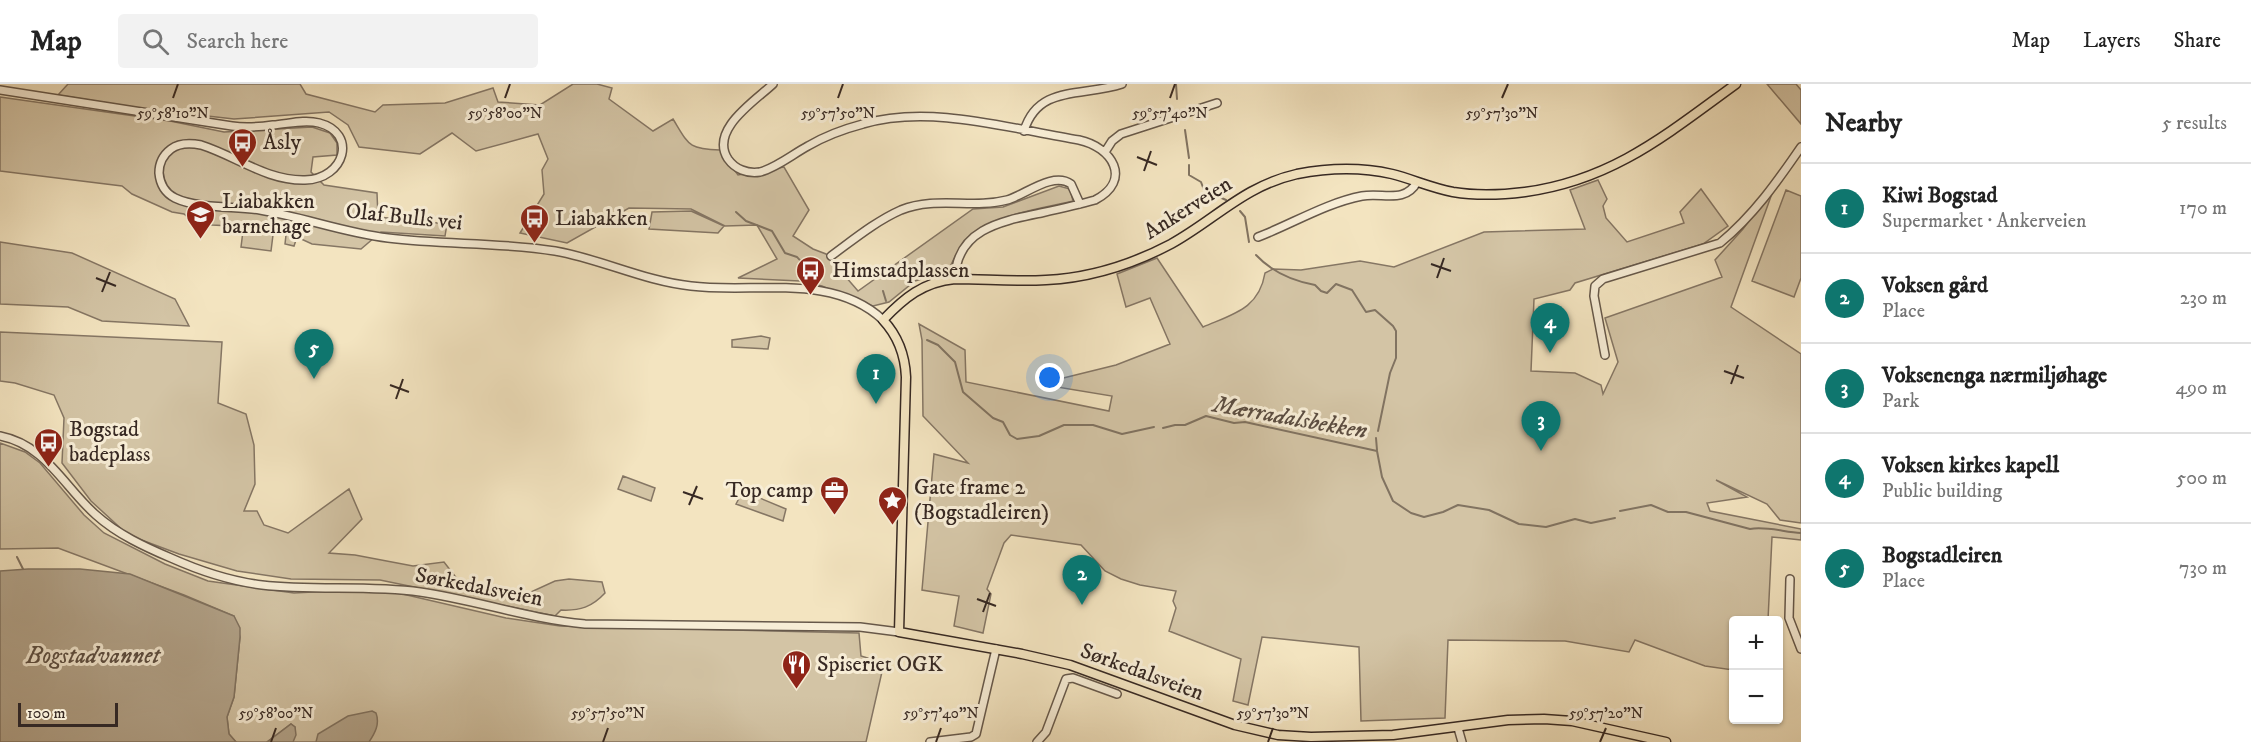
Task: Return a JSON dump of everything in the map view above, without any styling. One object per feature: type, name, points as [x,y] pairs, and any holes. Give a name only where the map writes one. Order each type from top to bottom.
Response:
[{"type":"main road","name":"Ankerveien","points":[[883,320],[903,299],[934,283],[955,279],[1058,279],[1118,266],[1143,257],[1179,239],[1251,191],[1298,174],[1355,169],[1390,174],[1453,192],[1488,195],[1530,191],[1572,183],[1637,154],[1736,84]]},
{"type":"main road","points":[[883,320],[901,347],[906,377],[899,632]]},
{"type":"main road","name":"Sørkedalsveien","points":[[899,632],[1051,660],[1090,671],[1247,728],[1286,736],[1320,740],[1393,735],[1527,719],[1563,720],[1666,742]]},
{"type":"street","points":[[773,84],[727,129],[724,150],[730,162],[740,170],[754,172],[767,170],[832,134],[883,119],[933,117],[1086,141],[1105,152],[1114,166],[1115,175],[1111,185],[1100,197],[1080,204],[1007,220],[984,229],[963,250],[956,267],[955,279]]},
{"type":"street","points":[[1024,131],[1032,111],[1046,98],[1063,92],[1108,88],[1122,84]]},
{"type":"street","name":"Olaf Bulls vei","points":[[0,90],[232,126],[255,127],[304,121],[316,122],[330,128],[337,134],[342,144],[342,157],[338,166],[325,176],[298,180],[278,177],[257,170],[207,147],[185,144],[172,148],[164,155],[159,168],[160,177],[168,193],[186,202],[263,211],[366,235],[402,240],[500,244],[556,251],[660,281],[691,286],[782,286],[811,290],[863,306],[883,320]]},
{"type":"street","points":[[1105,152],[1112,141],[1121,134],[1217,103]]},
{"type":"street","points":[[1605,355],[1594,296],[1595,286],[1603,279],[1720,243],[1735,231],[1759,204],[1801,147]]},
{"type":"street","points":[[831,256],[888,217],[922,204],[999,202],[1018,197],[1061,179],[1071,184],[1080,204]]},
{"type":"street","points":[[1258,237],[1348,199],[1371,195],[1405,195],[1417,182]]},
{"type":"street","name":"Sørkedalsveien","points":[[0,436],[20,442],[42,457],[94,514],[118,531],[185,564],[231,579],[274,586],[366,587],[421,592],[548,619],[585,624],[860,627],[899,632]]},
{"type":"street","points":[[1790,579],[1789,618],[1801,649]]},
{"type":"street","points":[[930,742],[972,737],[976,734],[996,649]]},
{"type":"street","name":"Sørkedalsveien","points":[[1037,742],[1046,732],[1066,679],[1073,678],[1117,694]]},
{"type":"street","points":[[1458,728],[1462,742]]},
{"type":"shaded area","points":[[68,84],[300,84],[306,94],[375,112],[383,105],[445,103],[493,88],[498,102],[540,105],[573,84],[597,84],[612,88],[609,99],[653,131],[673,119],[690,144],[695,147],[720,150],[738,175],[784,167],[809,210],[793,236],[813,249],[826,254],[858,291],[973,209],[1003,207],[1059,186],[1070,189],[1073,201],[998,220],[972,235],[956,255],[948,271],[915,281],[889,302],[873,306],[822,286],[800,281],[738,278],[777,259],[757,225],[725,226],[691,209],[629,208],[567,243],[520,233],[544,194],[542,170],[548,159],[538,134],[476,151],[452,133],[420,154],[359,147],[348,125],[329,112],[234,119],[145,109],[58,95]]},
{"type":"shaded area","points":[[1767,84],[1796,84],[1801,90],[1801,124]]},
{"type":"shaded area","points":[[0,97],[170,121],[224,132],[312,127],[330,133],[337,143],[337,155],[313,157],[311,172],[324,185],[377,193],[378,217],[447,224],[445,236],[381,232],[361,249],[312,244],[297,237],[294,246],[285,244],[286,235],[212,225],[190,219],[184,214],[172,212],[132,194],[122,186],[0,171]]},
{"type":"shaded area","points":[[1598,180],[1607,199],[1603,206],[1606,218],[1627,242],[1684,223],[1680,212],[1701,189],[1728,226],[1703,244],[1575,283],[1570,290],[1534,299],[1531,371],[1575,373],[1601,385],[1603,394],[1618,362],[1605,318],[1722,277],[1715,260],[1743,229],[1774,188],[1731,307],[1801,354],[1801,523],[1780,520],[1767,504],[1716,480],[1747,497],[1707,503],[1710,511],[1801,529],[1801,540],[1772,537],[1768,616],[1729,616],[1729,669],[1705,666],[1635,640],[1629,652],[1565,641],[1448,640],[1445,718],[1361,721],[1359,647],[1262,637],[1248,705],[1233,701],[1241,659],[1169,631],[1176,608],[1173,601],[1176,591],[1140,585],[1121,579],[1105,571],[1081,545],[1011,535],[1004,543],[987,589],[991,594],[983,633],[954,626],[959,596],[922,590],[934,454],[968,463],[923,416],[922,340],[919,324],[965,350],[966,382],[1109,411],[1112,396],[1039,384],[1116,365],[1170,344],[1150,298],[1126,307],[1117,274],[1157,258],[1203,327],[1243,309],[1257,295],[1265,273],[1273,269],[1301,270],[1360,261],[1394,267],[1484,232],[1585,229],[1570,190]]},
{"type":"shaded area","points":[[1786,190],[1801,196],[1801,278],[1794,297],[1752,281]]},
{"type":"shaded area","points":[[691,211],[724,226],[718,233],[649,229],[652,212]]},
{"type":"shaded area","points":[[243,231],[273,235],[271,251],[241,247]]},
{"type":"shaded area","points":[[0,242],[72,253],[175,299],[189,326],[102,321],[68,307],[0,304]]},
{"type":"shaded area","points":[[0,332],[222,342],[218,403],[246,414],[254,445],[255,484],[244,511],[257,511],[264,525],[288,533],[349,489],[362,519],[329,553],[355,555],[413,566],[444,562],[458,580],[518,598],[555,581],[569,579],[602,582],[605,593],[590,605],[580,609],[561,610],[555,616],[380,580],[291,579],[237,571],[179,554],[128,535],[91,501],[62,463],[64,418],[54,395],[15,383],[0,381]]},
{"type":"shaded area","points":[[761,336],[770,338],[768,349],[732,347],[732,340]]},
{"type":"shaded area","points":[[0,443],[25,452],[40,463],[84,515],[104,533],[165,564],[208,581],[294,593],[351,590],[394,592],[506,618],[560,626],[859,633],[861,656],[884,663],[866,742],[293,742],[295,727],[291,724],[267,742],[236,742],[229,734],[227,717],[234,697],[240,637],[234,616],[58,548],[0,549]]},
{"type":"shaded area","points":[[623,476],[655,488],[651,501],[618,489]]},
{"type":"shaded area","points":[[743,491],[786,509],[783,521],[736,504]]},
{"type":"water","name":"Bogstadvannet","points":[[80,569],[130,574],[234,616],[240,628],[240,637],[234,697],[227,717],[229,734],[236,742],[0,742],[0,571]]},
{"type":"water","points":[[372,711],[376,713],[377,725],[369,742],[316,742],[318,734],[348,716]]},
{"type":"water","points":[[291,724],[295,727],[296,735],[293,742],[267,742]]},
{"type":"waterway","points":[[1176,84],[1177,99]]},
{"type":"waterway","points":[[1185,130],[1189,158]]},
{"type":"waterway","points":[[1189,165],[1189,175],[1201,182],[1204,190],[1226,200]]},
{"type":"waterway","points":[[1240,211],[1245,217],[1249,242]]},
{"type":"waterway","name":"Mærradalsbekken","points":[[736,212],[746,221],[772,231],[785,253],[813,266],[824,267]]},
{"type":"waterway","points":[[1256,255],[1276,271],[1315,285],[1321,291],[1327,293],[1336,284],[1352,290],[1366,312],[1375,310],[1393,326],[1396,331],[1396,358],[1390,373],[1378,431]]},
{"type":"waterway","name":"Mærradalsbekken","points":[[883,291],[886,301]]},
{"type":"waterway","name":"Mærradalsbekken","points":[[927,340],[938,345],[955,362],[963,392],[993,418],[1003,422],[1010,435],[1017,439],[1039,436],[1064,425],[1093,425],[1122,434],[1154,427]]},
{"type":"waterway","name":"Mærradalsbekken","points":[[1163,428],[1185,425],[1206,416],[1234,423],[1245,422],[1377,451],[1382,477],[1393,501],[1411,513],[1424,517],[1458,505],[1489,510],[1519,524],[1546,527],[1575,519],[1591,523],[1615,518]]},
{"type":"waterway","points":[[1376,438],[1377,450]]},
{"type":"waterway","name":"Mærradalsbekken","points":[[1620,511],[1651,505],[1668,512],[1686,512],[1750,529],[1801,533]]},
{"type":"waterway","points":[[17,557],[23,569]]},
{"type":"place","name":"Åsly","points":[[242,168]]},
{"type":"place","name":"Liabakken barnehage","points":[[201,240]]},
{"type":"place","name":"Liabakken","points":[[534,244]]},
{"type":"place","name":"Himstadplassen","points":[[811,296]]},
{"type":"place","name":"Voksen kirkes kapell","points":[[1550,353]]},
{"type":"place","name":"Bogstadleiren","points":[[314,379]]},
{"type":"place","name":"Kiwi Bogstad","points":[[876,404]]},
{"type":"place","name":"Voksenenga nærmiljøhage","points":[[1541,451]]},
{"type":"place","name":"Bogstad badeplass","points":[[48,468]]},
{"type":"place","name":"Top camp","points":[[834,516]]},
{"type":"place","name":"Gate frame 2 (Bogstadleiren)","points":[[893,526]]},
{"type":"place","name":"Voksen gård","points":[[1082,605]]},
{"type":"place","name":"Spiseriet OGK","points":[[796,690]]}]
